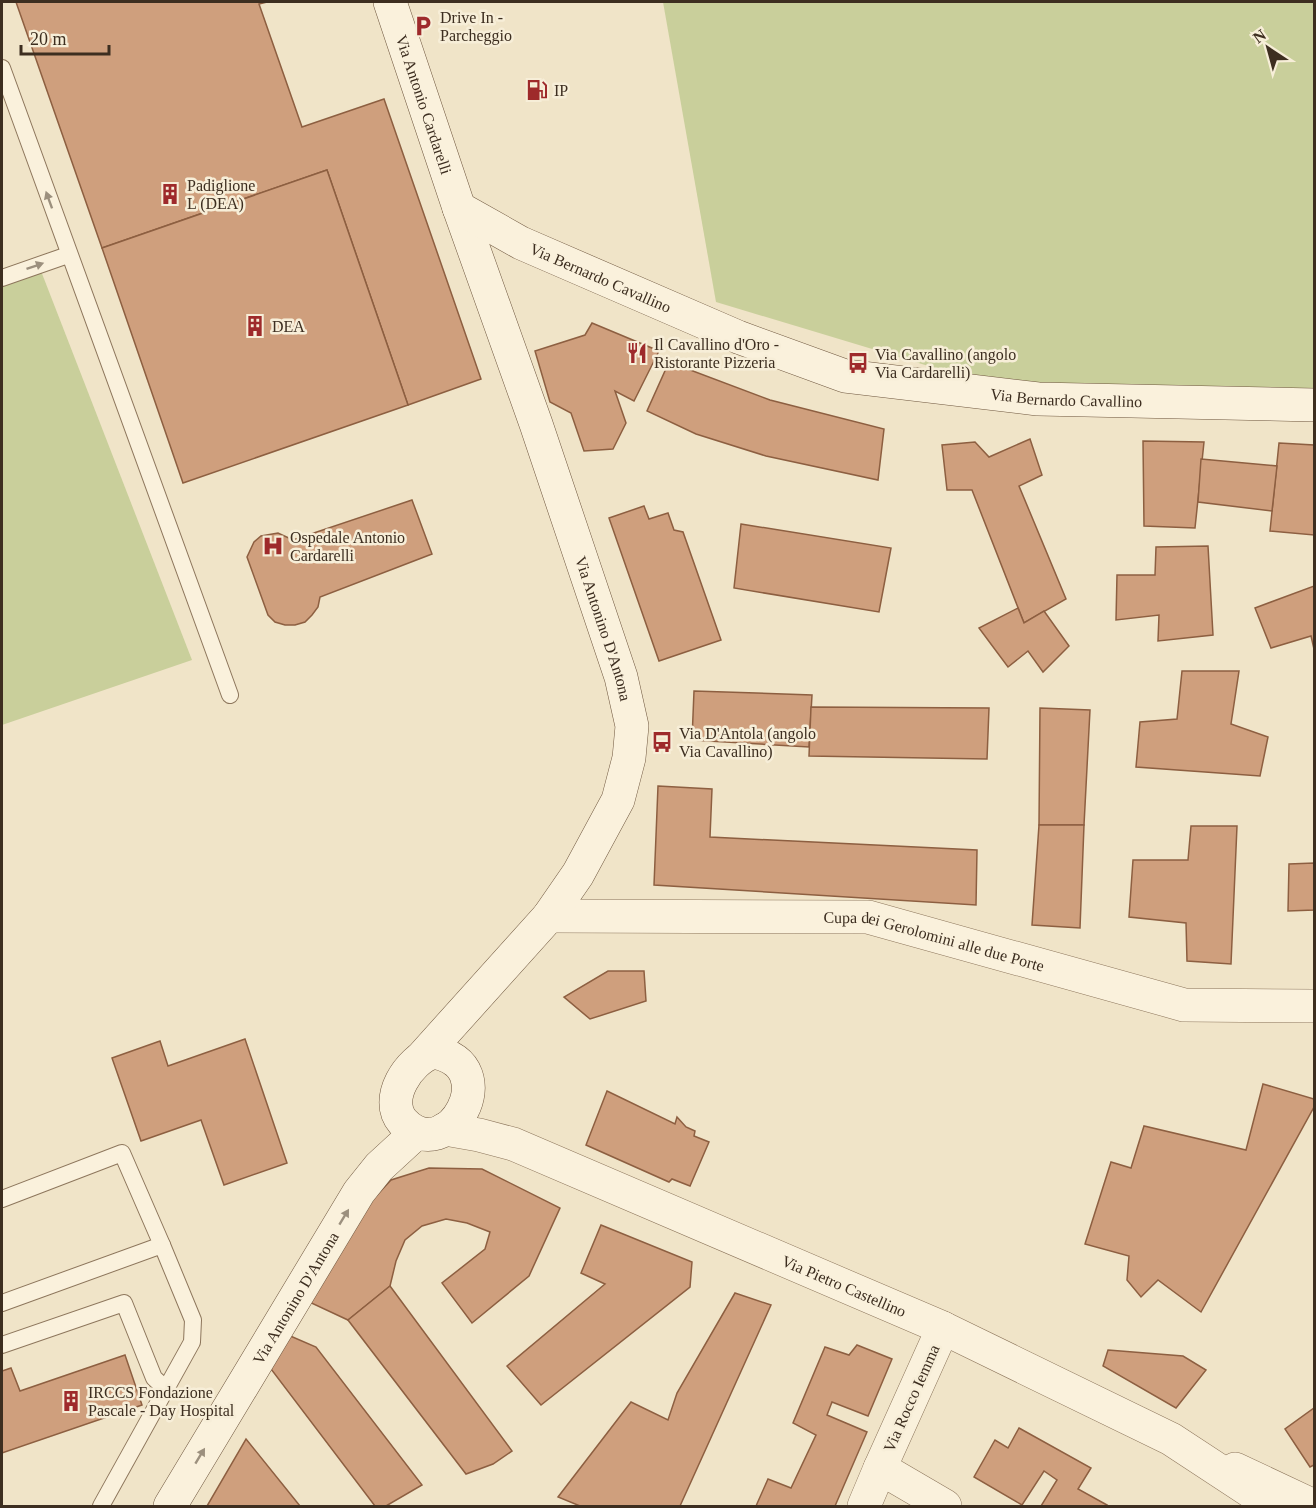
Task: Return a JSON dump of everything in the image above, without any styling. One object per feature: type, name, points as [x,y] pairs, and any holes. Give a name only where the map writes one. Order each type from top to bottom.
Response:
[{"type":"main road","name":"Via Antonio Cardarelli","points":[[390,2],[459,208]]},
{"type":"main road","name":"Via Bernardo Cavallino","points":[[459,208],[532,248],[738,337],[845,376],[1038,399],[1314,405]]},
{"type":"main road","name":"Via Antonino D'Antona","points":[[436,1055],[462,1015],[549,916],[590,854],[618,800],[629,758],[632,726],[621,677],[537,424],[459,208]]},
{"type":"main road","name":"Cupa dei Gerolomini alle due Porte","points":[[549,916],[868,917],[1184,1005],[1314,1006]]},
{"type":"main road","points":[[436,1055],[458,1063],[465,1074],[468,1094],[462,1115],[431,1131],[409,1128],[400,1118],[396,1108],[396,1095],[405,1077],[436,1055]]},
{"type":"main road","name":"Via Pietro Castellino","points":[[468,1094],[495,1127],[513,1144]]},
{"type":"main road","name":"Via Antonino D'Antona","points":[[170,1506],[359,1192],[379,1167],[431,1131]]},
{"type":"main road","name":"Via Pietro Castellino","points":[[431,1131],[479,1135],[513,1144],[943,1328],[1171,1439],[1273,1506]]},
{"type":"main road","name":"Via Rocco Iemma","points":[[864,1506],[943,1328]]},
{"type":"main road","points":[[1171,1439],[1314,1506]]},
{"type":"main road","name":"Via Pietro Castellino","points":[[1171,1439],[1251,1506]]},
{"type":"main road","name":"Via Rocco Iemma","points":[[880,1468],[945,1506]]},
{"type":"lane","points":[[2,68],[230,695]]},
{"type":"lane","points":[[2,278],[69,255]]},
{"type":"lane","points":[[2,1199],[122,1153],[194,1320],[192,1342],[101,1506]]},
{"type":"lane","points":[[2,1303],[162,1245]]},
{"type":"lane","points":[[2,1345],[124,1304],[154,1378],[165,1388]]},
{"type":"green space","points":[[663,2],[1314,2],[1314,391],[1038,399],[716,302]]},
{"type":"green space","points":[[41,271],[192,660],[2,725],[2,285]]},
{"type":"building","name":"Padiglione L (DEA)","points":[[16,2],[267,2],[259,4],[302,127],[384,99],[481,379],[408,405],[327,170],[102,248]]},
{"type":"building","name":"DEA","points":[[327,170],[408,405],[183,483],[102,248]]},
{"type":"building","points":[[592,323],[659,351],[634,401],[615,391],[626,423],[613,449],[584,451],[571,413],[550,402],[535,351],[585,335]]},
{"type":"building","points":[[669,362],[770,400],[884,429],[878,480],[766,456],[696,434],[647,411]]},
{"type":"building","points":[[1030,439],[1042,475],[1019,486],[1066,599],[1024,623],[972,490],[947,490],[942,445],[975,442],[989,457]]},
{"type":"building","points":[[1143,441],[1204,442],[1195,528],[1144,526]]},
{"type":"building","points":[[1279,443],[1314,445],[1314,535],[1270,531]]},
{"type":"building","points":[[1201,459],[1277,466],[1272,511],[1198,502]]},
{"type":"building","points":[[412,500],[432,554],[320,597],[318,607],[305,622],[285,625],[275,622],[268,615],[247,557],[254,542],[261,536],[278,533],[293,540]]},
{"type":"building","points":[[644,506],[649,519],[668,513],[674,530],[683,532],[721,640],[659,661],[609,518]]},
{"type":"building","points":[[741,524],[891,548],[879,612],[734,588]]},
{"type":"building","points":[[1208,546],[1213,635],[1158,641],[1159,615],[1116,620],[1117,575],[1155,575],[1156,547]]},
{"type":"building","points":[[1314,586],[1314,649],[1311,636],[1271,648],[1255,608]]},
{"type":"building","points":[[1018,608],[1024,623],[1044,611],[1069,646],[1043,672],[1028,651],[1008,667],[979,628]]},
{"type":"building","points":[[1182,671],[1239,671],[1231,724],[1268,737],[1260,776],[1136,767],[1140,722],[1177,719]]},
{"type":"building","points":[[694,691],[812,695],[809,747],[692,740]]},
{"type":"building","points":[[811,707],[989,708],[987,759],[809,756]]},
{"type":"building","points":[[1040,708],[1090,710],[1084,825],[1039,825]]},
{"type":"building","points":[[658,786],[712,789],[710,837],[977,850],[976,905],[654,885]]},
{"type":"building","points":[[1039,825],[1084,825],[1080,928],[1032,925]]},
{"type":"building","points":[[1191,826],[1237,826],[1231,964],[1187,961],[1186,923],[1129,917],[1133,860],[1188,860]]},
{"type":"building","points":[[1314,863],[1314,910],[1288,911],[1289,864]]},
{"type":"building","points":[[608,971],[644,971],[646,1001],[590,1019],[564,997]]},
{"type":"building","points":[[245,1039],[287,1163],[224,1185],[201,1120],[141,1141],[112,1058],[160,1041],[168,1066]]},
{"type":"building","points":[[1263,1084],[1314,1099],[1314,1107],[1201,1312],[1158,1280],[1141,1297],[1127,1280],[1129,1256],[1085,1244],[1111,1162],[1131,1168],[1144,1126],[1246,1150]]},
{"type":"building","points":[[607,1091],[675,1124],[677,1117],[686,1127],[695,1131],[694,1136],[709,1142],[690,1186],[672,1179],[669,1182],[586,1145]]},
{"type":"building","points":[[429,1168],[482,1169],[560,1208],[529,1276],[472,1323],[442,1283],[485,1249],[490,1232],[467,1223],[446,1219],[422,1226],[405,1240],[396,1261],[390,1286],[348,1320],[307,1301],[348,1226],[391,1180]]},
{"type":"building","points":[[601,1225],[692,1262],[690,1287],[541,1405],[507,1366],[605,1284],[581,1273]]},
{"type":"building","points":[[390,1286],[512,1451],[493,1464],[466,1474],[348,1320]]},
{"type":"building","points":[[735,1293],[771,1305],[680,1506],[580,1506],[558,1497],[631,1402],[668,1420],[677,1393]]},
{"type":"building","points":[[288,1335],[316,1347],[422,1485],[386,1506],[375,1506],[271,1369]]},
{"type":"building","points":[[857,1345],[892,1359],[868,1416],[832,1402],[827,1415],[867,1432],[835,1506],[756,1506],[768,1479],[791,1488],[816,1435],[793,1423],[825,1347],[849,1355]]},
{"type":"building","points":[[1108,1350],[1183,1356],[1206,1370],[1176,1408],[1103,1366]]},
{"type":"building","name":"IRCCS Fondazione Pascale - Day Hospital","points":[[125,1355],[142,1405],[2,1453],[2,1371],[11,1368],[20,1391]]},
{"type":"building","points":[[1314,1408],[1314,1465],[1310,1467],[1285,1429]]},
{"type":"building","points":[[1019,1428],[1091,1468],[1078,1489],[1107,1505],[1041,1506],[1057,1480],[1044,1471],[1022,1505],[974,1477],[995,1440],[1008,1448]]},
{"type":"building","points":[[246,1439],[300,1506],[207,1506]]},
{"type":"place","name":"Drive In - Parcheggio","points":[[423,26]]},
{"type":"place","name":"IP","points":[[537,90]]},
{"type":"place","name":"Padiglione L (DEA)","points":[[170,194]]},
{"type":"place","name":"DEA","points":[[255,326]]},
{"type":"place","name":"Il Cavallino d'Oro - Ristorante Pizzeria","points":[[637,353]]},
{"type":"place","name":"Via Cavallino (angolo Via Cardarelli)","points":[[858,363]]},
{"type":"place","name":"Ospedale Antonio Cardarelli","points":[[273,546]]},
{"type":"place","name":"Via D'Antola (angolo Via Cavallino)","points":[[662,742]]},
{"type":"place","name":"IRCCS Fondazione Pascale - Day Hospital","points":[[71,1401]]}]
